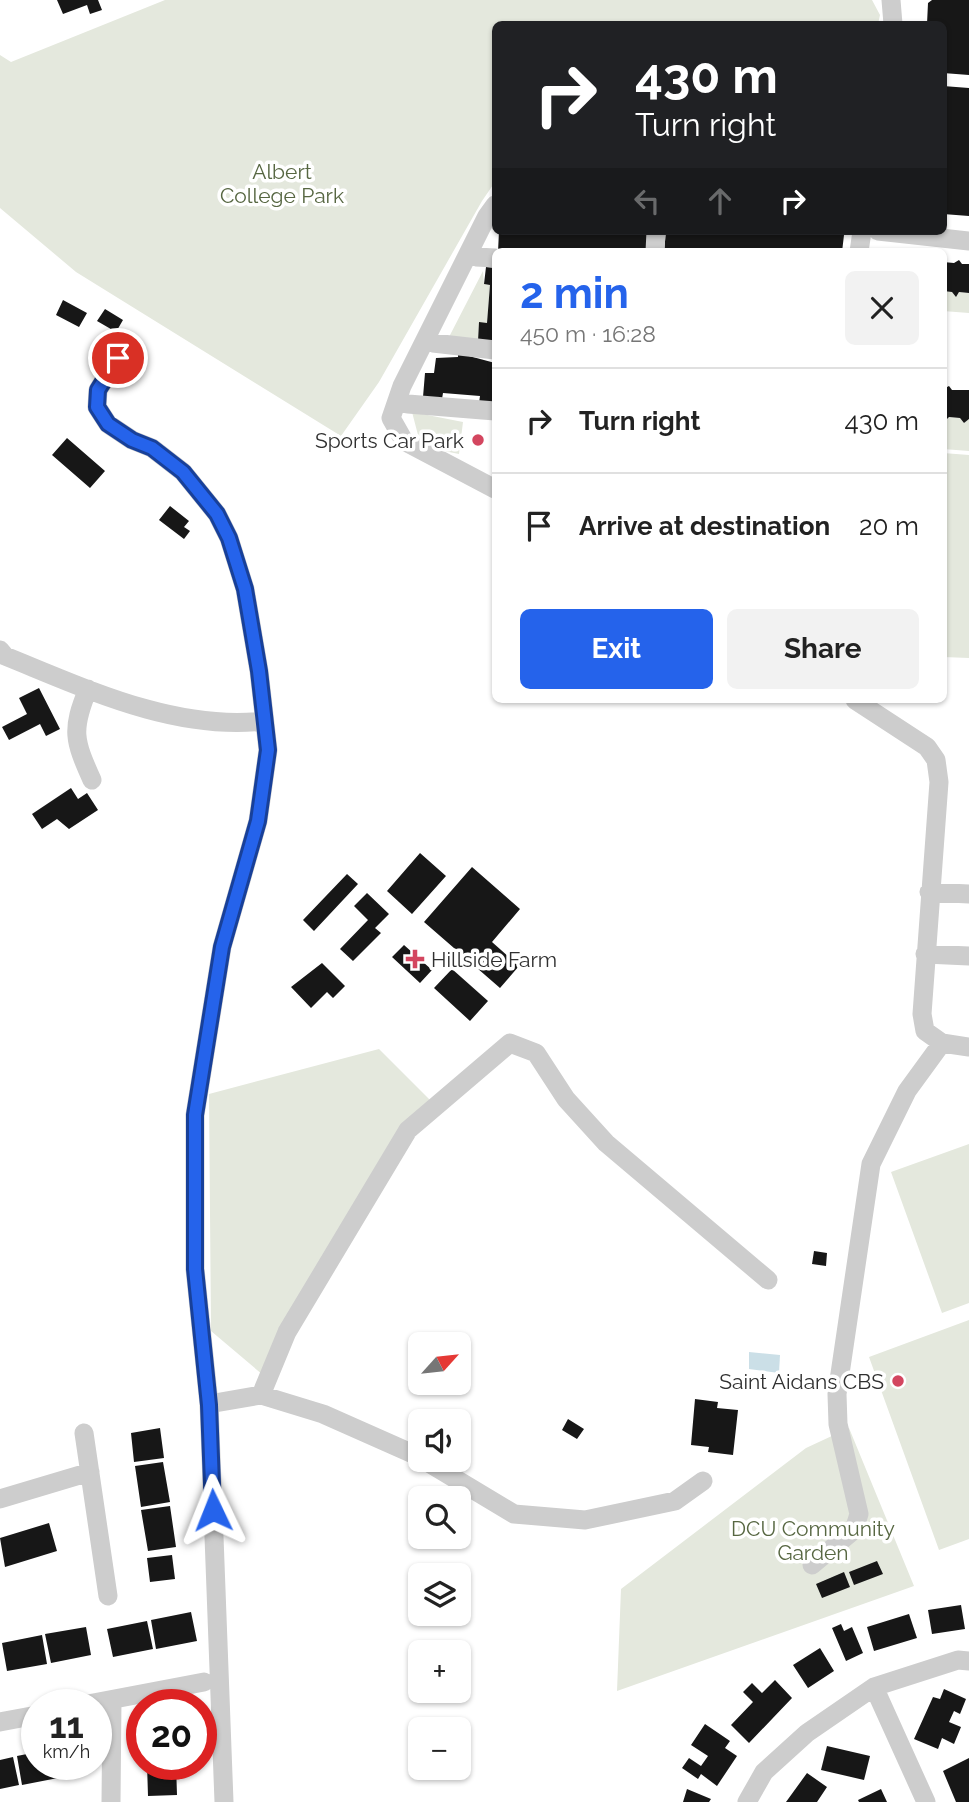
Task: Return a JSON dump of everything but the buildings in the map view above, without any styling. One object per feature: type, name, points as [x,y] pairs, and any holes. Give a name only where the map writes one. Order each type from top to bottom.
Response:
[{"type":"street","points":[[891,0],[893,21]]},
{"type":"street","points":[[492,209],[402,386],[391,418],[404,441],[492,487]]},
{"type":"street","points":[[914,235],[969,241]]},
{"type":"street","points":[[433,343],[492,350]]},
{"type":"street","points":[[118,358],[98,390],[97,407],[108,424],[132,440],[152,448],[183,472],[217,514],[229,538],[245,589],[268,750],[258,821],[222,947],[195,1115],[195,1269],[209,1405],[224,1802]]},
{"type":"street","points":[[408,404],[492,411]]},
{"type":"street","points":[[0,650],[5,656],[139,708],[194,720],[237,724],[264,722]]},
{"type":"street","points":[[88,689],[75,721],[74,738],[92,780]]},
{"type":"street","points":[[860,703],[912,735],[936,760],[939,782],[922,1014],[925,1031],[942,1043],[969,1047]]},
{"type":"street","points":[[929,892],[969,894]]},
{"type":"street","points":[[925,954],[969,956]]},
{"type":"street","points":[[261,1395],[288,1332],[408,1130],[510,1043],[536,1053],[566,1099],[606,1143],[768,1279]]},
{"type":"street","points":[[812,1564],[854,1530],[859,1514],[838,1424],[837,1394],[871,1164],[907,1091],[942,1043]]},
{"type":"street","points":[[209,1405],[261,1395],[323,1414],[408,1452]]},
{"type":"street","points":[[84,1433],[108,1596]]},
{"type":"street","points":[[0,1499],[90,1472]]},
{"type":"street","points":[[445,1472],[514,1514],[585,1520],[675,1501],[703,1481]]},
{"type":"street","points":[[747,1802],[764,1772],[807,1733],[874,1687],[958,1660],[969,1661]]},
{"type":"street","points":[[112,1700],[204,1682]]},
{"type":"street","points":[[874,1687],[926,1802]]},
{"type":"street","points":[[0,1722],[21,1718]]},
{"type":"street","points":[[111,1780],[111,1802]]},
{"type":"green space","name":"Albert College Park","points":[[165,0],[872,0],[880,15],[879,21],[492,21],[492,186],[379,382],[341,436],[76,272],[0,208],[0,55],[11,62]]},
{"type":"green space","points":[[483,271],[484,284],[490,285],[487,323],[479,323],[478,341],[449,337]]},
{"type":"green space","points":[[947,291],[956,296],[959,292],[969,293],[969,313],[947,311]]},
{"type":"green space","points":[[412,412],[463,422],[459,454],[444,451],[418,435]]},
{"type":"green space","points":[[960,418],[964,423],[969,419],[969,451],[947,449],[947,419]]},
{"type":"green space","points":[[947,453],[969,455],[969,658],[947,657]]},
{"type":"green space","points":[[379,1049],[434,1104],[263,1375],[211,1331],[209,1094]]},
{"type":"green space","points":[[969,1144],[969,1303],[942,1313],[891,1172]]},
{"type":"green space","points":[[969,1320],[969,1539],[939,1550],[869,1357]]},
{"type":"green space","name":"DCU Community Garden","points":[[849,1428],[914,1586],[617,1691],[621,1589],[806,1448]]},
{"type":"shaded area","points":[[749,1352],[780,1355],[779,1373],[749,1369]]},
{"type":"place","name":"Sports Car Park","points":[[478,440]]},
{"type":"place","name":"Hillside Farm","points":[[415,959]]},
{"type":"place","name":"Saint Aidans CBS","points":[[898,1381]]},
{"type":"route","points":[[118,358],[98,390],[95,398],[97,407],[108,424],[132,440],[152,448],[183,472],[217,514],[229,538],[245,589],[259,671],[268,750],[258,821],[222,947],[195,1115],[195,1269],[209,1405],[213,1510]]}]
